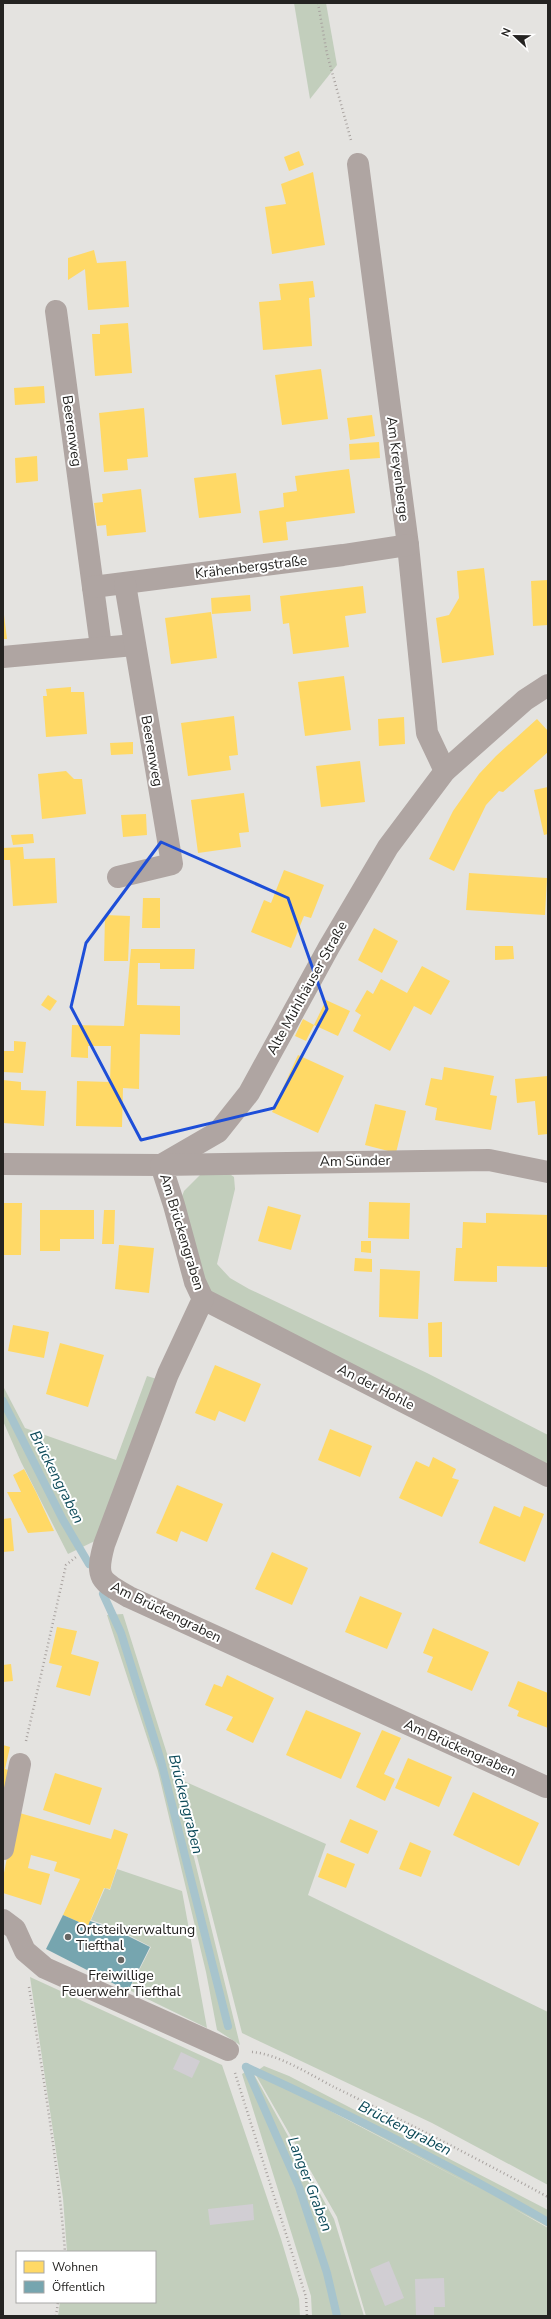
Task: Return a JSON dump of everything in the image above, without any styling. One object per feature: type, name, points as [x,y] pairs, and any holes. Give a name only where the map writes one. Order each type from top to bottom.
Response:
[{"type":"street","name":"Am Kreyenberge","points":[[358,164],[408,545],[427,733],[445,771]]},
{"type":"street","name":"Beerenweg","points":[[56,311],[101,647]]},
{"type":"street","name":"Krähenbergstraße","points":[[93,587],[125,584],[408,545]]},
{"type":"street","name":"Beerenweg","points":[[118,876],[172,864],[134,645],[125,584]]},
{"type":"street","points":[[3,658],[101,647],[134,645]]},
{"type":"street","name":"Alte Mühlhäuser Straße","points":[[160,1165],[218,1132],[249,1093],[329,947],[388,847],[445,771],[525,700],[548,685]]},
{"type":"street","name":"Am Sünder","points":[[160,1165],[490,1160],[548,1172]]},
{"type":"street","points":[[3,1164],[160,1165]]},
{"type":"street","name":"Am Brückengraben","points":[[160,1165],[176,1212],[195,1282],[203,1299],[168,1374],[104,1545],[99,1566],[106,1584],[129,1597],[546,1787]]},
{"type":"street","name":"An der Hohle","points":[[203,1299],[548,1476]]},
{"type":"street","points":[[3,1848],[20,1764]]},
{"type":"street","points":[[3,1920],[15,1929],[25,1951],[45,1968],[228,2050]]},
{"type":"path","points":[[318,3],[327,54],[358,164]]},
{"type":"path","points":[[20,1764],[66,1565],[74,1558]]},
{"type":"path","points":[[25,1951],[26,1973],[60,2192],[65,2251]]},
{"type":"path","points":[[307,2316],[306,2297],[228,2050],[261,2053],[292,2066],[433,2135],[548,2197]]},
{"type":"path","points":[[56,2316],[58,2303]]},
{"type":"highlighted area","points":[[161,842],[288,898],[327,1009],[274,1108],[141,1140],[71,1007],[86,943]]},
{"type":"green space","points":[[294,3],[326,3],[337,65],[310,99]]},
{"type":"green space","points":[[205,1170],[224,1170],[234,1177],[235,1189],[217,1264],[230,1278],[249,1289],[427,1373],[548,1435],[548,1470],[207,1294],[179,1204],[184,1191]]},
{"type":"green space","points":[[147,1376],[160,1380],[101,1538],[68,1554],[21,1462],[3,1421],[3,1386],[25,1428],[116,1460]]},
{"type":"green space","points":[[123,1614],[174,1776],[240,2045],[217,2030],[206,1972],[158,1771],[107,1615]]},
{"type":"green space","points":[[177,1778],[326,1844],[308,1895],[548,2012],[548,2185],[432,2123],[242,2033]]},
{"type":"green space","points":[[117,1869],[182,1891],[207,2028],[129,1990],[151,1947],[115,1928],[91,1920],[105,1888],[110,1890]]},
{"type":"green space","points":[[30,1977],[222,2065],[281,2239],[299,2299],[300,2316],[58,2316],[60,2303],[156,2303],[156,2251],[67,2251],[63,2198]]},
{"type":"green space","points":[[264,2066],[289,2076],[548,2210],[548,2227],[511,2207],[548,2228],[548,2316],[366,2316],[337,2217],[253,2070],[488,2194],[257,2071]]},
{"type":"green space","points":[[251,2069],[334,2219],[364,2316],[312,2316],[311,2296],[242,2074]]},
{"type":"building: Wohnen","points":[[299,151],[304,165],[289,171],[284,157]]},
{"type":"building: Wohnen","points":[[313,172],[325,245],[272,254],[265,207],[286,204],[281,184]]},
{"type":"building: Wohnen","points":[[94,250],[97,263],[126,261],[129,307],[88,310],[85,269],[68,280],[68,258]]},
{"type":"building: Wohnen","points":[[313,281],[315,297],[309,298],[312,346],[263,350],[259,302],[281,300],[279,284]]},
{"type":"building: Wohnen","points":[[128,323],[132,373],[95,376],[92,334],[100,334],[100,325]]},
{"type":"building: Wohnen","points":[[321,369],[328,419],[282,425],[275,375]]},
{"type":"building: Wohnen","points":[[44,386],[45,403],[15,405],[14,388]]},
{"type":"building: Wohnen","points":[[144,408],[148,457],[127,459],[128,470],[104,472],[99,413]]},
{"type":"building: Wohnen","points":[[372,415],[375,436],[350,440],[347,418]]},
{"type":"building: Wohnen","points":[[379,442],[380,458],[350,460],[349,444]]},
{"type":"building: Wohnen","points":[[37,456],[38,481],[16,483],[15,458]]},
{"type":"building: Wohnen","points":[[349,469],[355,513],[286,522],[288,540],[263,543],[259,511],[284,507],[283,493],[297,491],[295,476]]},
{"type":"building: Wohnen","points":[[236,473],[241,513],[199,518],[194,478]]},
{"type":"building: Wohnen","points":[[141,489],[146,532],[107,536],[106,525],[97,526],[94,503],[103,502],[102,494]]},
{"type":"building: Wohnen","points":[[484,568],[494,655],[442,663],[436,618],[449,615],[459,598],[457,571]]},
{"type":"building: Wohnen","points":[[548,580],[548,625],[533,626],[531,581]]},
{"type":"building: Wohnen","points":[[363,586],[366,613],[345,616],[349,647],[293,654],[289,623],[283,624],[280,596]]},
{"type":"building: Wohnen","points":[[250,595],[251,611],[212,614],[211,598]]},
{"type":"building: Wohnen","points":[[3,607],[7,639],[3,639]]},
{"type":"building: Wohnen","points":[[211,612],[217,658],[171,664],[165,618]]},
{"type":"building: Wohnen","points":[[344,676],[351,730],[305,736],[298,682]]},
{"type":"building: Wohnen","points":[[71,687],[71,692],[84,692],[87,734],[46,737],[43,696],[47,696],[46,689]]},
{"type":"building: Wohnen","points":[[234,716],[238,755],[229,756],[231,770],[188,776],[181,723]]},
{"type":"building: Wohnen","points":[[404,717],[405,744],[379,746],[378,719]]},
{"type":"building: Wohnen","points":[[537,719],[548,731],[548,752],[503,792],[499,791],[486,805],[454,871],[429,859],[453,811],[479,774],[496,756]]},
{"type":"building: Wohnen","points":[[133,742],[133,754],[111,755],[110,743]]},
{"type":"building: Wohnen","points":[[360,761],[365,802],[321,807],[316,766]]},
{"type":"building: Wohnen","points":[[66,771],[74,779],[82,779],[86,814],[42,819],[38,774]]},
{"type":"building: Wohnen","points":[[548,787],[548,834],[544,835],[534,790]]},
{"type":"building: Wohnen","points":[[244,793],[249,832],[239,833],[241,847],[198,853],[191,800]]},
{"type":"building: Wohnen","points":[[146,814],[147,835],[123,837],[121,815]]},
{"type":"building: Wohnen","points":[[33,834],[34,843],[13,845],[11,835]]},
{"type":"building: Wohnen","points":[[23,847],[24,859],[55,858],[57,903],[13,906],[10,860],[3,860],[3,848]]},
{"type":"building: Wohnen","points":[[284,870],[324,885],[311,918],[304,916],[291,948],[251,932],[264,900],[271,903]]},
{"type":"building: Wohnen","points":[[469,873],[547,878],[545,915],[466,910]]},
{"type":"building: Wohnen","points":[[143,898],[160,898],[160,928],[142,928]]},
{"type":"building: Wohnen","points":[[105,915],[130,916],[128,961],[104,961]]},
{"type":"building: Wohnen","points":[[374,928],[398,941],[382,973],[358,960]]},
{"type":"building: Wohnen","points":[[495,946],[513,946],[514,959],[495,960]]},
{"type":"building: Wohnen","points":[[131,949],[195,949],[194,969],[160,969],[160,963],[138,963],[137,1005],[180,1006],[180,1035],[140,1034],[139,1089],[123,1088],[122,1127],[76,1126],[77,1081],[110,1082],[111,1046],[88,1046],[88,1058],[71,1057],[72,1025],[124,1026]]},
{"type":"building: Wohnen","points":[[422,966],[450,981],[431,1015],[414,1006],[390,1051],[353,1031],[361,1015],[355,1011],[367,990],[373,994],[381,979],[407,993]]},
{"type":"building: Wohnen","points":[[48,995],[57,1001],[50,1011],[41,1005]]},
{"type":"building: Wohnen","points":[[326,1000],[350,1011],[338,1036],[314,1025]]},
{"type":"building: Wohnen","points":[[303,1019],[314,1025],[306,1041],[295,1036]]},
{"type":"building: Wohnen","points":[[14,1041],[26,1042],[23,1073],[3,1072],[3,1051],[14,1051]]},
{"type":"building: Wohnen","points":[[298,1055],[344,1076],[318,1133],[272,1112]]},
{"type":"building: Wohnen","points":[[444,1067],[494,1076],[490,1095],[497,1096],[491,1130],[435,1120],[437,1108],[425,1105],[431,1078],[442,1080]]},
{"type":"building: Wohnen","points":[[548,1076],[548,1134],[538,1135],[535,1101],[517,1103],[515,1079]]},
{"type":"building: Wohnen","points":[[3,1080],[21,1082],[21,1090],[46,1091],[44,1126],[3,1123]]},
{"type":"building: Wohnen","points":[[375,1104],[406,1111],[396,1153],[365,1145]]},
{"type":"building: Wohnen","points":[[369,1202],[410,1203],[409,1239],[368,1238]]},
{"type":"building: Wohnen","points":[[3,1203],[22,1203],[21,1255],[3,1255]]},
{"type":"building: Wohnen","points":[[268,1206],[301,1215],[291,1250],[258,1241]]},
{"type":"building: Wohnen","points":[[40,1210],[94,1210],[94,1239],[60,1239],[60,1251],[40,1251]]},
{"type":"building: Wohnen","points":[[104,1210],[115,1210],[114,1244],[102,1244]]},
{"type":"building: Wohnen","points":[[486,1213],[548,1215],[548,1267],[497,1266],[497,1282],[454,1281],[456,1248],[462,1248],[463,1222],[486,1223]]},
{"type":"building: Wohnen","points":[[361,1241],[371,1241],[371,1253],[361,1252]]},
{"type":"building: Wohnen","points":[[119,1245],[154,1248],[149,1293],[115,1289]]},
{"type":"building: Wohnen","points":[[355,1258],[372,1259],[372,1272],[354,1271]]},
{"type":"building: Wohnen","points":[[380,1269],[420,1271],[418,1319],[379,1317]]},
{"type":"building: Wohnen","points":[[442,1322],[442,1357],[429,1357],[428,1323]]},
{"type":"building: Wohnen","points":[[13,1325],[49,1332],[44,1358],[8,1351]]},
{"type":"building: Wohnen","points":[[60,1343],[104,1355],[88,1407],[46,1394]]},
{"type":"building: Wohnen","points":[[215,1365],[261,1384],[245,1422],[219,1411],[215,1421],[195,1413]]},
{"type":"building: Wohnen","points":[[330,1429],[372,1446],[360,1477],[318,1460]]},
{"type":"building: Wohnen","points":[[433,1457],[456,1469],[452,1478],[459,1480],[442,1517],[399,1498],[416,1461],[429,1467]]},
{"type":"building: Wohnen","points":[[24,1469],[54,1531],[28,1533],[7,1492],[21,1492],[13,1475]]},
{"type":"building: Wohnen","points":[[177,1485],[223,1504],[207,1542],[181,1531],[177,1542],[156,1533]]},
{"type":"building: Wohnen","points":[[494,1506],[520,1517],[524,1506],[544,1514],[525,1562],[479,1543]]},
{"type":"building: Wohnen","points":[[11,1518],[14,1551],[3,1552],[3,1519]]},
{"type":"building: Wohnen","points":[[272,1552],[308,1568],[292,1605],[255,1589]]},
{"type":"building: Wohnen","points":[[360,1596],[402,1613],[387,1649],[345,1632]]},
{"type":"building: Wohnen","points":[[57,1627],[77,1631],[71,1654],[99,1662],[90,1696],[56,1687],[62,1666],[49,1663]]},
{"type":"building: Wohnen","points":[[433,1628],[489,1652],[472,1691],[427,1672],[433,1657],[423,1653]]},
{"type":"building: Wohnen","points":[[11,1664],[13,1681],[3,1682],[3,1665]]},
{"type":"building: Wohnen","points":[[227,1675],[274,1698],[253,1743],[226,1730],[233,1717],[205,1705],[214,1684],[222,1687]]},
{"type":"building: Wohnen","points":[[518,1681],[548,1693],[548,1728],[517,1716],[519,1711],[508,1706]]},
{"type":"building: Wohnen","points":[[306,1710],[361,1733],[341,1779],[286,1755]]},
{"type":"building: Wohnen","points":[[382,1730],[401,1738],[384,1774],[395,1779],[385,1801],[356,1787]]},
{"type":"building: Wohnen","points":[[3,1745],[10,1747],[5,1769],[11,1771],[7,1792],[3,1791]]},
{"type":"building: Wohnen","points":[[408,1758],[452,1777],[439,1807],[395,1788]]},
{"type":"building: Wohnen","points":[[55,1773],[102,1788],[90,1825],[43,1810]]},
{"type":"building: Wohnen","points":[[473,1792],[539,1823],[519,1866],[453,1835]]},
{"type":"building: Wohnen","points":[[16,1812],[111,1839],[114,1829],[128,1834],[110,1889],[104,1888],[88,1926],[63,1915],[80,1879],[54,1871],[57,1862],[31,1855],[28,1868],[50,1874],[41,1905],[3,1893],[3,1878]]},
{"type":"building: Wohnen","points":[[350,1819],[378,1831],[368,1854],[340,1842]]},
{"type":"building: Wohnen","points":[[410,1842],[431,1851],[421,1877],[399,1869]]},
{"type":"building: Wohnen","points":[[327,1853],[355,1864],[346,1888],[318,1877]]},
{"type":"building: Öffentlich","points":[[63,1915],[88,1926],[90,1921],[114,1929],[150,1947],[128,1991],[46,1949]]},
{"type":"building: Sonstige","points":[[181,2052],[200,2061],[192,2078],[173,2069]]},
{"type":"building: Sonstige","points":[[253,2204],[254,2220],[210,2225],[208,2209]]},
{"type":"building: Sonstige","points":[[389,2261],[404,2298],[385,2306],[370,2269]]},
{"type":"building: Sonstige","points":[[444,2278],[445,2307],[434,2307],[434,2316],[416,2316],[415,2279]]},
{"type":"waterway","name":"Brückengraben","points":[[3,1401],[63,1520],[89,1564]]},
{"type":"waterway","name":"Brückengraben","points":[[103,1594],[121,1633],[161,1761],[228,2026]]},
{"type":"waterway","name":"Brückengraben","points":[[246,2067],[399,2141],[474,2180],[548,2222]]},
{"type":"waterway","name":"Langer Graben","points":[[246,2067],[299,2187],[327,2273],[337,2316]]},
{"type":"place","name":"Ortsteilverwaltung Tiefthal","points":[[68,1937]]},
{"type":"place","name":"Freiwillige Feuerwehr Tiefthal","points":[[121,1960]]}]
